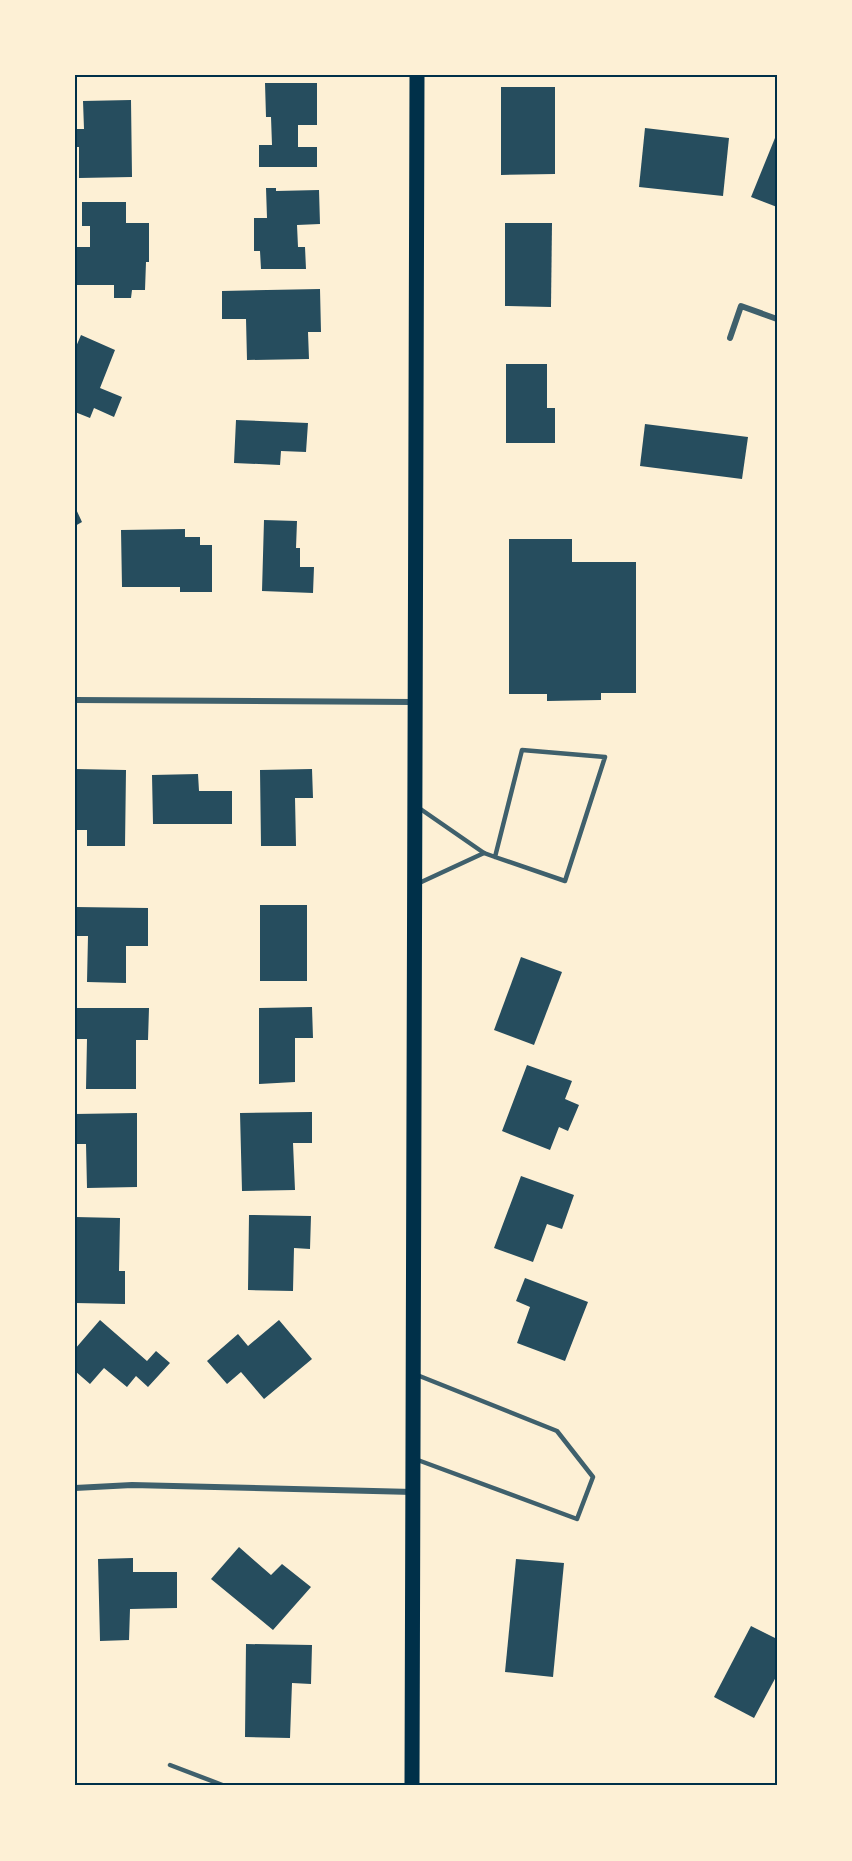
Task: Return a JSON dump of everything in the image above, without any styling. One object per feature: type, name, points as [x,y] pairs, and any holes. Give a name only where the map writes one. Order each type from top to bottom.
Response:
[{"type":"main road","points":[[412,1786],[417,75]]},
{"type":"street","points":[[730,338],[741,306],[777,319]]},
{"type":"street","points":[[75,700],[415,702]]},
{"type":"street","points":[[75,1488],[132,1485],[413,1492]]},
{"type":"lane","points":[[415,805],[484,853],[495,857],[565,881],[605,756],[522,750],[495,857]]},
{"type":"lane","points":[[415,885],[484,853]]},
{"type":"lane","points":[[413,1374],[557,1431],[593,1477],[577,1519],[413,1458]]},
{"type":"lane","points":[[170,1765],[225,1786]]},
{"type":"building","points":[[265,83],[317,83],[317,125],[298,125],[298,147],[317,147],[317,167],[259,167],[259,145],[272,145],[271,117],[266,117]]},
{"type":"building","points":[[501,87],[555,87],[555,174],[501,175]]},
{"type":"building","points":[[131,100],[132,177],[79,178],[79,147],[75,147],[75,129],[84,129],[83,101]]},
{"type":"building","points":[[645,128],[729,138],[723,196],[639,187]]},
{"type":"building","points":[[777,133],[777,207],[751,197]]},
{"type":"building","points":[[266,188],[276,188],[276,191],[319,190],[320,224],[297,225],[298,247],[305,247],[306,269],[261,269],[260,251],[254,251],[254,218],[267,218]]},
{"type":"building","points":[[82,202],[126,202],[126,223],[149,223],[149,262],[146,262],[145,290],[132,290],[131,298],[114,298],[114,285],[75,285],[75,247],[90,247],[90,226],[82,226]]},
{"type":"building","points":[[505,223],[552,223],[551,307],[505,306]]},
{"type":"building","points":[[320,289],[321,332],[308,332],[309,359],[247,360],[246,319],[222,319],[222,291]]},
{"type":"building","points":[[81,335],[115,350],[100,388],[122,397],[114,417],[94,408],[90,418],[75,412],[75,349]]},
{"type":"building","points":[[506,364],[547,364],[547,408],[555,408],[555,443],[506,443]]},
{"type":"building","points":[[236,420],[308,423],[306,452],[281,451],[280,465],[234,463]]},
{"type":"building","points":[[645,424],[748,437],[742,479],[640,466]]},
{"type":"building","points":[[75,507],[82,522],[75,526]]},
{"type":"building","points":[[264,520],[297,521],[296,548],[300,548],[300,567],[314,567],[313,593],[262,591]]},
{"type":"building","points":[[185,529],[185,537],[200,537],[200,545],[212,545],[212,592],[180,592],[180,587],[122,587],[121,530]]},
{"type":"building","points":[[509,539],[572,539],[572,562],[636,562],[636,693],[601,693],[601,700],[547,701],[547,694],[509,694]]},
{"type":"building","points":[[75,769],[126,770],[125,846],[87,846],[87,830],[75,830]]},
{"type":"building","points":[[312,769],[313,798],[295,798],[296,846],[261,846],[260,770]]},
{"type":"building","points":[[198,774],[199,791],[232,791],[232,824],[153,824],[152,775]]},
{"type":"building","points":[[260,905],[307,905],[307,981],[260,981]]},
{"type":"building","points":[[75,907],[148,908],[148,946],[126,946],[126,983],[87,982],[88,936],[75,936]]},
{"type":"building","points":[[521,957],[562,972],[534,1045],[494,1030]]},
{"type":"building","points":[[312,1007],[313,1038],[295,1038],[295,1082],[259,1084],[259,1008]]},
{"type":"building","points":[[75,1008],[149,1008],[148,1040],[136,1040],[136,1089],[86,1089],[87,1039],[75,1039]]},
{"type":"building","points":[[527,1065],[572,1081],[565,1099],[579,1105],[568,1131],[559,1127],[550,1150],[502,1131]]},
{"type":"building","points":[[312,1112],[312,1143],[293,1143],[295,1190],[242,1191],[240,1113]]},
{"type":"building","points":[[137,1113],[137,1187],[87,1188],[86,1144],[75,1144],[75,1114]]},
{"type":"building","points":[[521,1176],[574,1195],[562,1229],[547,1224],[533,1262],[494,1248]]},
{"type":"building","points":[[249,1215],[311,1216],[310,1249],[294,1248],[293,1291],[248,1290]]},
{"type":"building","points":[[75,1217],[120,1218],[119,1271],[125,1271],[125,1304],[75,1303]]},
{"type":"building","points":[[525,1278],[588,1302],[565,1361],[517,1343],[530,1307],[516,1301]]},
{"type":"building","points":[[100,1320],[147,1361],[156,1351],[170,1363],[148,1387],[136,1376],[127,1387],[104,1368],[90,1384],[75,1371],[75,1349]]},
{"type":"building","points":[[279,1320],[312,1359],[264,1399],[241,1372],[227,1384],[207,1361],[238,1334],[248,1346]]},
{"type":"building","points":[[239,1547],[271,1575],[282,1564],[311,1587],[273,1630],[211,1579]]},
{"type":"building","points":[[133,1558],[133,1572],[177,1572],[177,1608],[130,1609],[129,1640],[100,1641],[98,1559]]},
{"type":"building","points":[[516,1559],[564,1563],[553,1677],[505,1672]]},
{"type":"building","points":[[751,1626],[777,1639],[777,1675],[754,1718],[714,1697]]},
{"type":"building","points":[[246,1644],[312,1645],[311,1684],[292,1683],[290,1738],[245,1737]]}]
